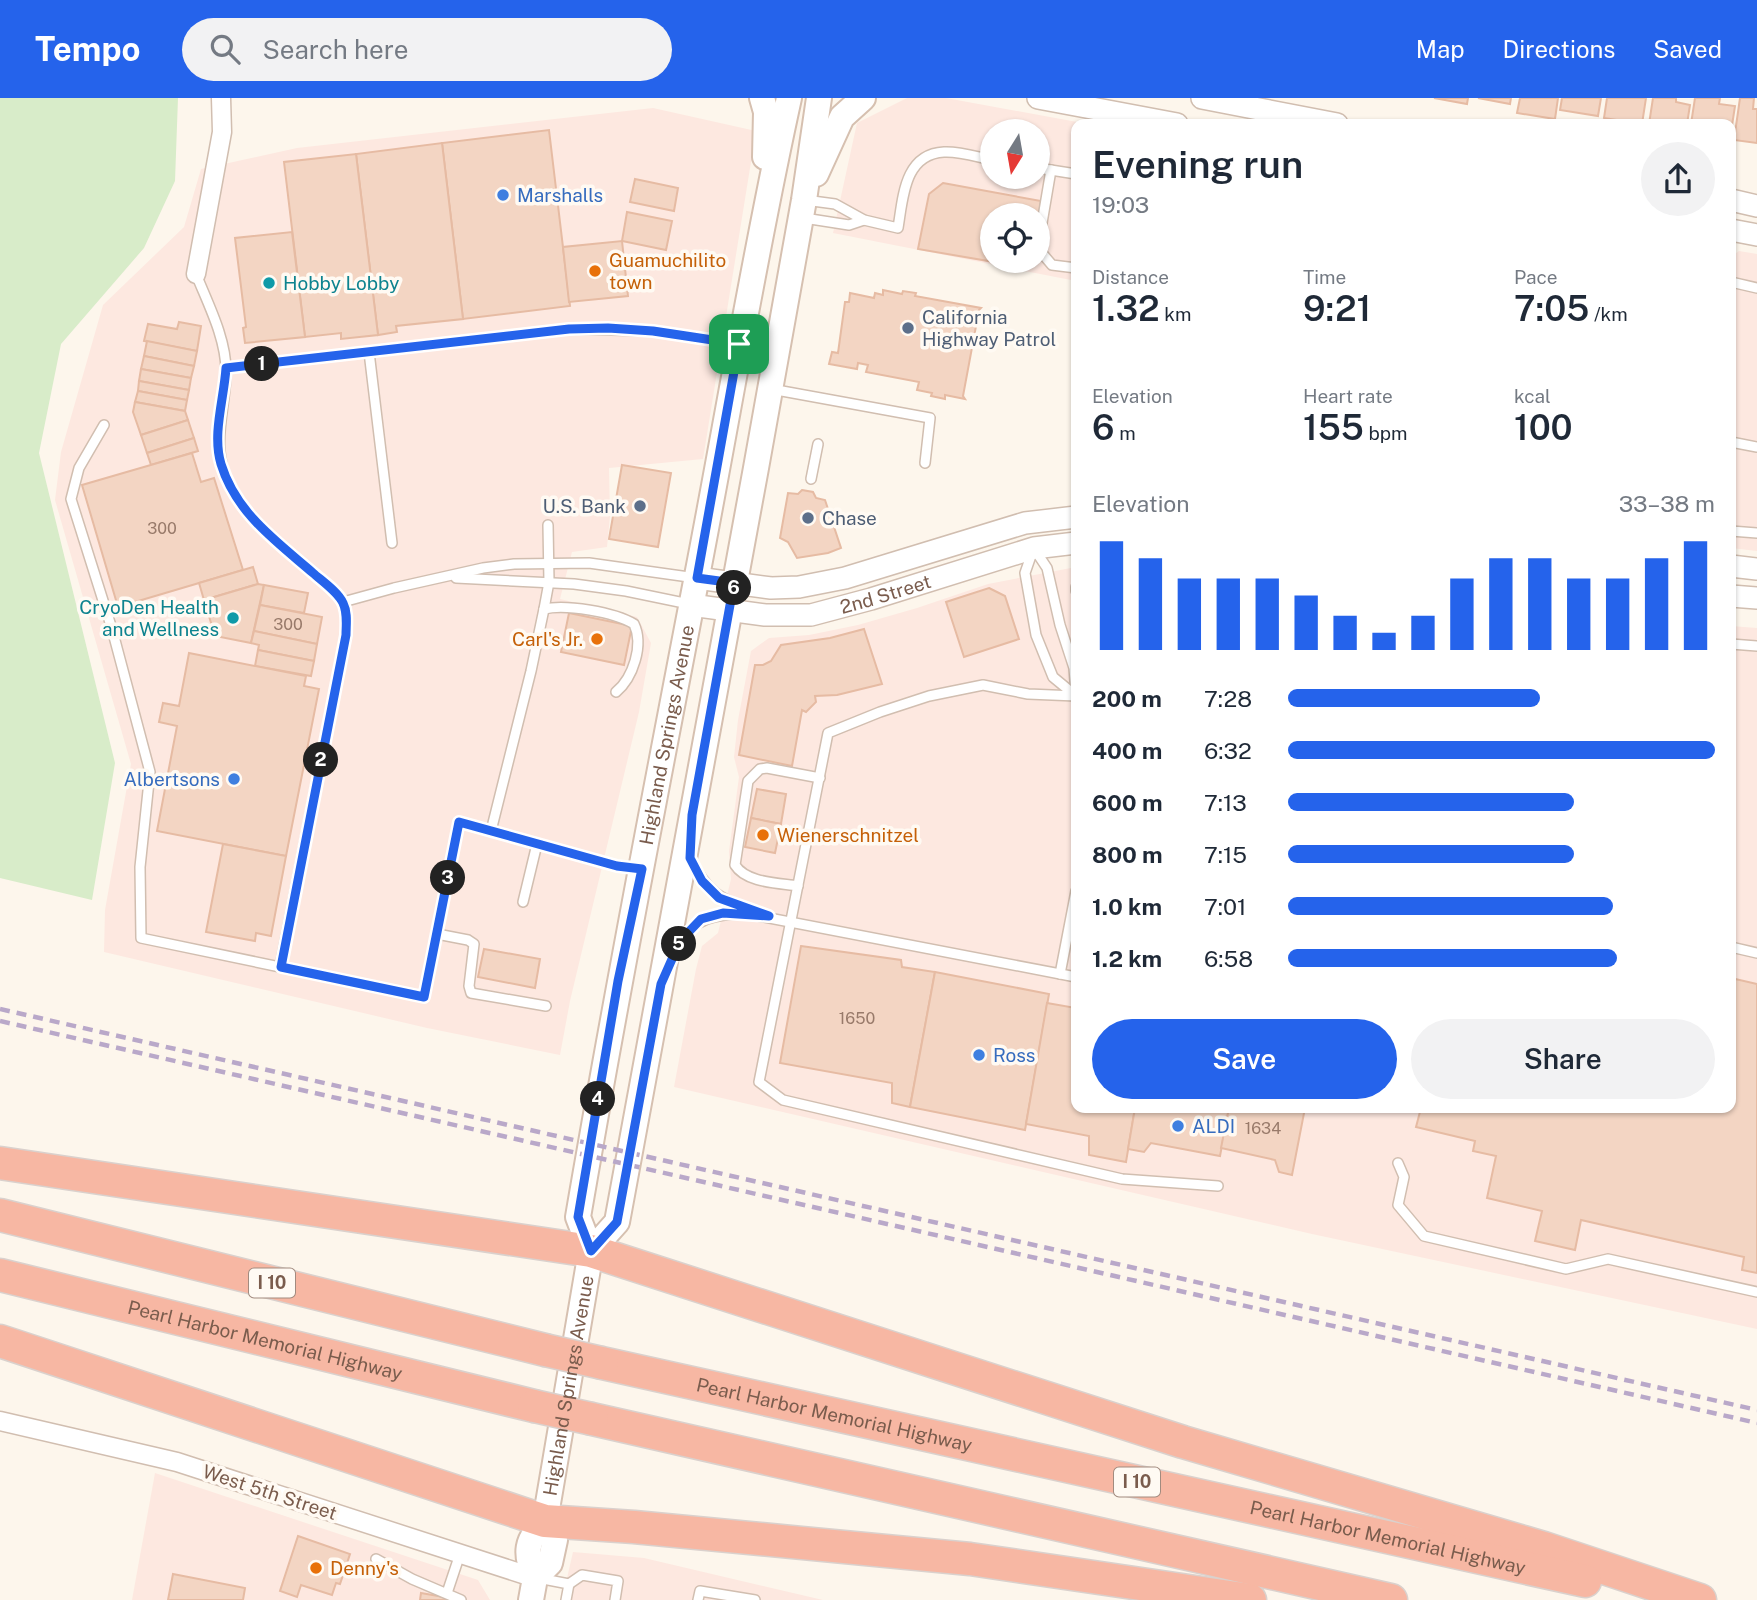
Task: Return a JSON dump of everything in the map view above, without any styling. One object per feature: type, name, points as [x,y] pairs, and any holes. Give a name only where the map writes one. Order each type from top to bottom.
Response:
[{"type":"highway","points":[[0,1163],[591,1251],[1183,1442],[1544,1548],[1700,1600]]},
{"type":"highway","name":"Pearl Harbor Memorial Highway","points":[[0,1215],[545,1350],[1672,1600]]},
{"type":"highway","name":"Pearl Harbor Memorial Highway","points":[[0,1275],[534,1406],[1391,1600]]},
{"type":"highway","points":[[0,1341],[545,1521],[971,1559],[1250,1600]]},
{"type":"main road","points":[[762,98],[766,112],[763,218]]},
{"type":"main road","points":[[763,218],[789,98]]},
{"type":"main road","name":"Highland Springs Avenue","points":[[591,1251],[617,1222],[770,388],[819,98]]},
{"type":"main road","points":[[802,208],[842,117],[863,98]]},
{"type":"main road","name":"Highland Springs Avenue","points":[[533,1589],[527,1560],[529,1547],[532,1535],[545,1521],[591,1251],[578,1217],[618,981],[642,869],[763,218]]},
{"type":"street","points":[[196,275],[222,132],[221,98]]},
{"type":"street","points":[[1038,98],[1108,118]]},
{"type":"street","points":[[1202,98],[1311,119]]},
{"type":"street","points":[[1736,201],[1757,205]]},
{"type":"street","points":[[1736,231],[1757,235]]},
{"type":"street","name":"2nd Street","points":[[697,578],[786,589],[824,583],[1025,523],[1071,518]]},
{"type":"street","name":"2nd Street","points":[[691,605],[789,617],[811,615],[1034,548],[1071,544]]},
{"type":"street","points":[[1736,567],[1757,569]]},
{"type":"street","points":[[1736,596],[1757,598]]},
{"type":"street","name":"West 5th Street","points":[[0,1421],[177,1462],[460,1553],[533,1589]]},
{"type":"lane","points":[[802,208],[835,204],[864,220],[898,228],[906,179],[923,158],[944,152],[980,158]]},
{"type":"lane","points":[[1071,173],[1051,170],[1042,223],[1041,252],[1052,265],[1071,267]]},
{"type":"lane","points":[[802,208],[849,225],[864,220]]},
{"type":"lane","points":[[196,275],[218,328],[226,368],[218,448],[220,463],[228,483],[258,527],[328,586],[343,602],[346,615],[346,635],[281,967]]},
{"type":"lane","points":[[1736,283],[1757,288]]},
{"type":"lane","points":[[226,368],[569,329],[653,331],[739,344]]},
{"type":"lane","points":[[369,352],[392,543]]},
{"type":"lane","points":[[770,388],[930,418],[925,463]]},
{"type":"lane","points":[[104,425],[79,468],[71,499],[112,629],[150,772],[140,867],[141,937],[424,997],[459,822],[617,866],[642,869]]},
{"type":"lane","points":[[1736,443],[1757,447]]},
{"type":"lane","points":[[811,479],[818,444]]},
{"type":"lane","points":[[491,831],[544,609],[550,562],[548,525]]},
{"type":"lane","points":[[1736,531],[1757,533]]},
{"type":"lane","points":[[1034,548],[1047,568],[1071,659]]},
{"type":"lane","points":[[1034,548],[1025,573],[1036,635],[1053,677],[1071,691]]},
{"type":"lane","points":[[343,602],[483,568],[550,562],[589,563],[697,578]]},
{"type":"lane","points":[[448,577],[549,582],[626,592],[691,605]]},
{"type":"lane","points":[[544,609],[558,606],[619,618],[634,624],[638,633],[633,668],[626,682],[616,692]]},
{"type":"lane","points":[[1736,644],[1757,646]]},
{"type":"lane","points":[[1071,695],[1028,694],[983,685],[929,696],[828,733],[759,1082],[783,1100],[1122,1179],[1218,1186]]},
{"type":"lane","points":[[799,886],[749,877],[740,873],[735,865],[748,781],[760,769],[767,768],[820,778]]},
{"type":"lane","points":[[692,815],[690,858],[702,881],[719,898],[769,916]]},
{"type":"lane","points":[[523,902],[537,844]]},
{"type":"lane","points":[[661,984],[680,941],[701,919],[723,913],[769,916],[1071,976]]},
{"type":"lane","points":[[1060,974],[1071,917]]},
{"type":"lane","points":[[437,934],[474,944],[469,986],[471,992],[546,1006]]},
{"type":"lane","points":[[1736,948],[1757,953]]},
{"type":"lane","points":[[1398,1163],[1404,1177],[1398,1205],[1424,1236],[1566,1269],[1608,1259],[1757,1292]]},
{"type":"lane","points":[[447,1593],[460,1553]]},
{"type":"lane","points":[[376,1559],[412,1579],[461,1600]]},
{"type":"lane","points":[[533,1589],[569,1584],[582,1575],[618,1581],[615,1600]]},
{"type":"lane","points":[[566,1600],[569,1584]]},
{"type":"lane","points":[[698,1600],[700,1591],[755,1600]]},
{"type":"shaded area","points":[[907,98],[946,98],[1071,121],[1071,280],[1036,273],[1050,273],[1050,203],[980,203],[980,262],[833,233],[857,123]]},
{"type":"shaded area","points":[[653,108],[756,131],[703,459],[609,468],[610,516],[607,547],[572,552],[560,599],[637,617],[651,643],[639,712],[570,1001],[560,1055],[427,1028],[104,952],[105,910],[131,764],[55,500],[61,452],[103,305],[184,227],[201,169],[297,148]]},
{"type":"shaded area","points":[[1739,251],[1757,254],[1757,551],[1736,549],[1736,253]]},
{"type":"shaded area","points":[[1071,568],[1071,1113],[1736,1113],[1736,626],[1757,628],[1757,1329],[1312,1234],[674,1087],[702,946],[718,933],[731,879],[729,851],[739,777],[734,757],[751,651],[769,638],[809,635],[858,625],[988,584]]},
{"type":"shaded area","points":[[155,1473],[478,1580],[490,1600],[132,1600]]},
{"type":"shaded area","points":[[573,1552],[644,1558],[823,1600],[562,1600]]},
{"type":"green space","points":[[0,98],[178,98],[175,181],[144,248],[61,344],[39,453],[115,763],[92,900],[0,878]]},
{"type":"building","points":[[1434,98],[1468,98],[1467,104]]},
{"type":"building","points":[[1478,98],[1511,98],[1510,104]]},
{"type":"building","points":[[1520,98],[1558,98],[1555,119],[1517,113]]},
{"type":"building","points":[[1562,98],[1601,98],[1598,116],[1560,110]]},
{"type":"building","points":[[1607,98],[1646,98],[1643,119],[1604,118]]},
{"type":"building","points":[[1653,98],[1676,98],[1676,102],[1690,105],[1688,119],[1650,119]]},
{"type":"building","points":[[1695,98],[1720,98],[1719,104],[1735,106],[1733,119],[1692,119]]},
{"type":"building","points":[[1740,98],[1754,98],[1753,109],[1757,109],[1757,143],[1736,140]]},
{"type":"building","name":"Marshalls","points":[[549,130],[570,306],[463,319],[442,143]]},
{"type":"building","points":[[442,143],[463,319],[396,326],[397,332],[378,335],[356,154]]},
{"type":"building","points":[[356,154],[378,335],[341,339],[341,333],[305,337],[284,162]]},
{"type":"building","points":[[635,179],[678,188],[674,211],[630,202]]},
{"type":"building","points":[[943,183],[1041,201],[980,203],[980,260],[918,249],[929,194]]},
{"type":"building","points":[[627,212],[672,221],[666,250],[622,241]]},
{"type":"building","name":"Hobby Lobby","points":[[292,232],[305,337],[245,343],[243,328],[246,327],[235,238]]},
{"type":"building","name":"Guamuchilito town","points":[[622,241],[628,296],[569,302],[563,247]]},
{"type":"building","name":"California Highway Patrol","points":[[883,290],[902,294],[903,291],[916,293],[915,296],[981,308],[963,396],[965,399],[945,395],[945,399],[931,396],[932,393],[917,390],[919,382],[866,372],[868,365],[858,363],[857,369],[829,364],[832,352],[838,353],[845,302],[849,302],[850,293],[874,298],[875,293],[883,295]]},
{"type":"building","points":[[179,322],[201,326],[197,351],[144,341],[148,324],[177,329]]},
{"type":"building","points":[[147,341],[197,351],[194,366],[144,356]]},
{"type":"building","points":[[144,356],[194,366],[191,378],[141,369]]},
{"type":"building","points":[[141,369],[191,378],[189,390],[139,381]]},
{"type":"building","points":[[139,381],[189,390],[187,400],[138,391]]},
{"type":"building","points":[[138,391],[187,400],[185,411],[135,402]]},
{"type":"building","points":[[135,402],[185,411],[188,420],[141,435],[133,412]]},
{"type":"building","points":[[188,420],[194,438],[147,453],[141,435]]},
{"type":"building","points":[[194,438],[198,451],[151,465],[147,453]]},
{"type":"building","points":[[192,453],[201,482],[214,478],[243,570],[118,607],[82,485]]},
{"type":"building","name":"U.S. Bank","points":[[622,465],[671,473],[658,547],[609,539]]},
{"type":"building","name":"Chase","points":[[802,490],[813,492],[816,498],[825,500],[841,548],[797,558],[788,542],[780,538],[788,493],[798,494]]},
{"type":"building","points":[[253,567],[258,584],[204,600],[199,583]]},
{"type":"building","name":"CryoDen Health and Wellness","points":[[258,584],[264,585],[251,643],[215,636],[204,600]]},
{"type":"building","points":[[264,585],[308,593],[304,613],[260,605]]},
{"type":"building","points":[[989,588],[1005,596],[1019,639],[964,657],[946,602]]},
{"type":"building","points":[[260,605],[322,617],[317,644],[254,631]]},
{"type":"building","name":"Carl's Jr.","points":[[569,613],[632,626],[624,665],[561,652]]},
{"type":"building","points":[[864,629],[882,684],[837,695],[815,696],[816,702],[806,712],[802,710],[792,766],[739,755],[755,665],[771,661],[781,645],[830,638]]},
{"type":"building","points":[[254,631],[317,644],[314,661],[258,650],[259,645],[251,643]]},
{"type":"building","points":[[258,650],[314,661],[311,676],[255,666]]},
{"type":"building","name":"Albertsons","points":[[189,653],[306,676],[304,686],[319,689],[286,856],[157,831],[177,726],[159,722],[163,703],[179,706]]},
{"type":"building","points":[[757,789],[786,794],[781,824],[751,818]]},
{"type":"building","name":"Wienerschnitzel","points":[[751,818],[781,824],[775,853],[745,847]]},
{"type":"building","points":[[223,844],[286,856],[271,936],[256,933],[255,941],[206,932]]},
{"type":"building","points":[[801,946],[901,960],[902,967],[935,972],[910,1107],[892,1103],[892,1083],[780,1063]]},
{"type":"building","points":[[484,949],[540,959],[535,988],[478,977]]},
{"type":"building","name":"Ross","points":[[935,972],[1049,994],[1025,1130],[910,1107]]},
{"type":"building","points":[[1736,979],[1757,984],[1757,1273],[1742,1270],[1744,1257],[1581,1220],[1575,1250],[1535,1241],[1542,1211],[1487,1198],[1496,1156],[1473,1151],[1475,1141],[1416,1127],[1420,1113],[1736,1113]]},
{"type":"building","points":[[1047,1003],[1071,1007],[1071,1113],[1134,1113],[1126,1162],[1089,1155],[1089,1136],[1026,1124]]},
{"type":"building","name":"ALDI","points":[[1134,1113],[1228,1113],[1220,1156],[1151,1143],[1144,1152],[1128,1149]]},
{"type":"building","points":[[1228,1113],[1304,1113],[1292,1175],[1279,1172],[1275,1160],[1221,1148]]},
{"type":"building","name":"Denny's","points":[[298,1536],[350,1554],[340,1584],[336,1583],[332,1595],[301,1585],[297,1597],[280,1591]]},
{"type":"building","points":[[173,1574],[245,1588],[243,1600],[168,1600]]},
{"type":"building","points":[[421,1593],[455,1599],[420,1600]]},
{"type":"railway","points":[[0,1009],[1757,1410]]},
{"type":"railway","points":[[0,1021],[1757,1423]]},
{"type":"place","name":"Marshalls","points":[[503,195]]},
{"type":"place","name":"Guamuchilito town","points":[[595,271]]},
{"type":"place","name":"Hobby Lobby","points":[[269,283]]},
{"type":"place","name":"California Highway Patrol","points":[[908,328]]},
{"type":"place","name":"U.S. Bank","points":[[640,506]]},
{"type":"place","name":"Chase","points":[[808,518]]},
{"type":"place","name":"CryoDen Health and Wellness","points":[[233,618]]},
{"type":"place","name":"Carl's Jr.","points":[[597,639]]},
{"type":"place","name":"Albertsons","points":[[234,779]]},
{"type":"place","name":"Wienerschnitzel","points":[[763,835]]},
{"type":"place","name":"Ross","points":[[979,1055]]},
{"type":"place","name":"ALDI","points":[[1178,1126]]},
{"type":"place","name":"Denny's","points":[[316,1568]]},
{"type":"route","points":[[569,329],[653,331],[739,344],[697,578],[734,583],[692,815],[690,858],[702,881],[719,898],[769,916],[723,913],[701,919],[680,941],[661,984],[617,1222],[591,1251],[578,1217],[618,981],[642,869],[617,866],[459,822],[424,997],[281,967],[346,635],[346,615],[343,602],[328,586],[258,527],[228,483],[220,463],[218,448],[226,368],[569,329]]}]
